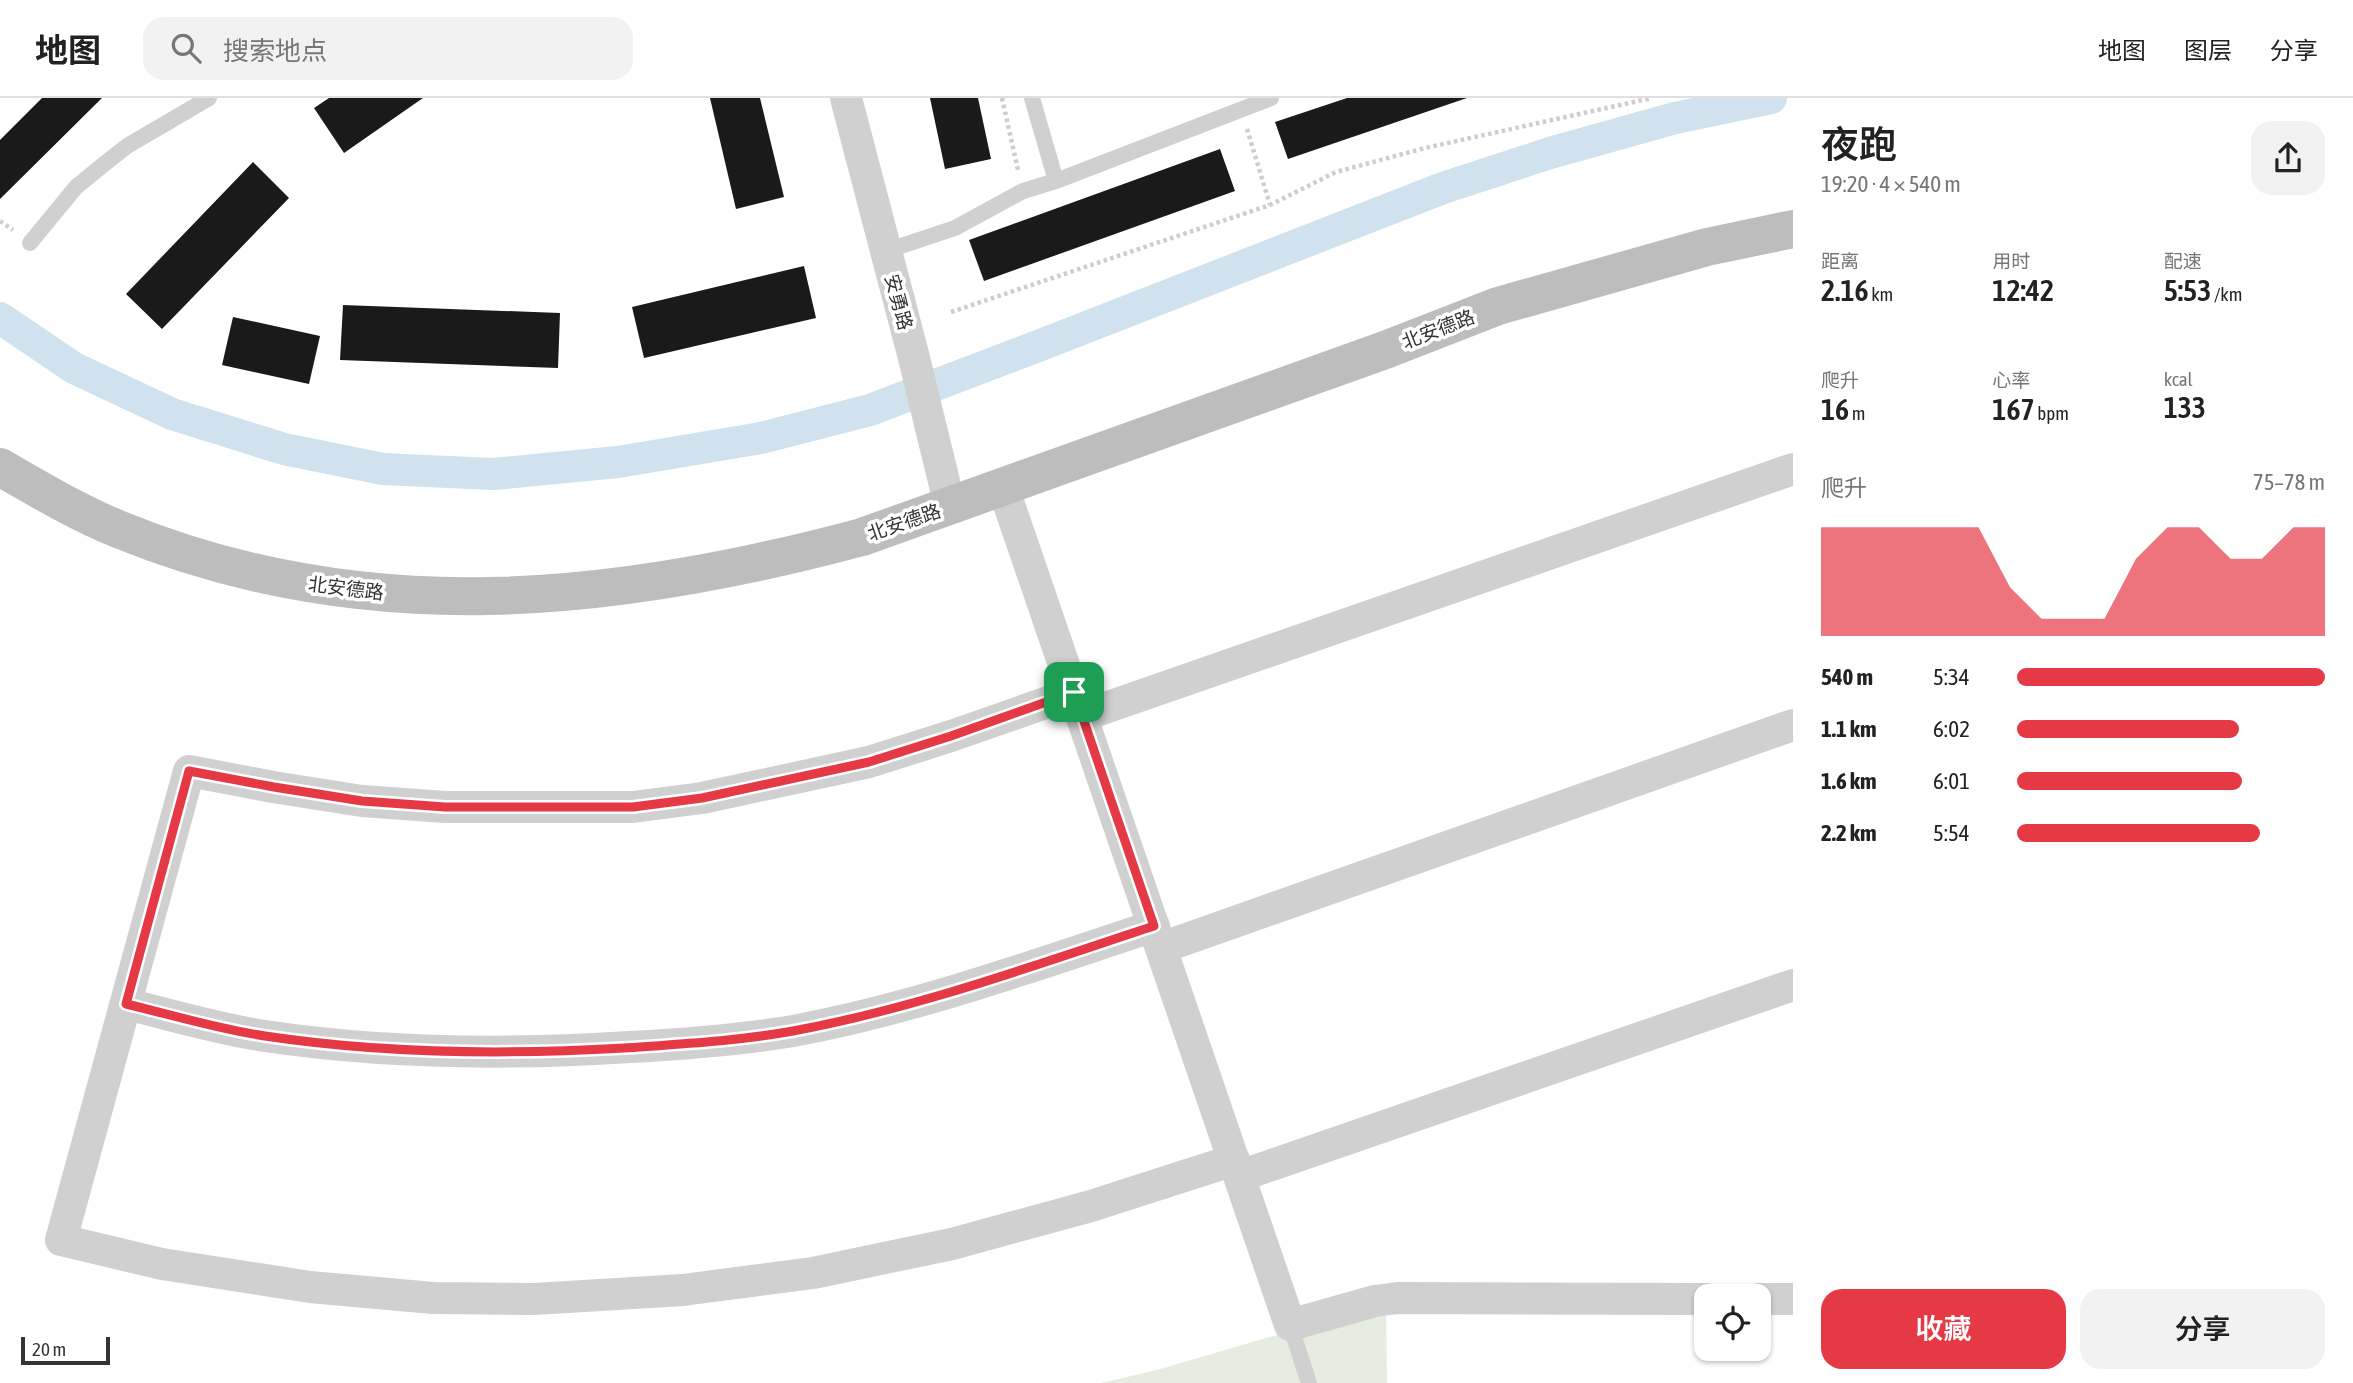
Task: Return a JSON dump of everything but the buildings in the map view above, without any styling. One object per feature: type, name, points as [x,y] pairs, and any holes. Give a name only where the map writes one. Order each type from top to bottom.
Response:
[{"type":"street","name":"安勇路","points":[[846,98],[950,506]]},
{"type":"street","name":"北安德路","points":[[0,467],[62,503],[117,529],[264,576],[338,589],[414,596],[497,596],[590,590],[695,576],[774,560],[862,537],[1373,354],[1499,306],[1707,247],[1793,229]]},
{"type":"street","points":[[1793,469],[1078,704],[951,736],[869,762],[702,798],[633,807],[445,807],[375,802],[189,771],[61,1240],[162,1264],[310,1287],[446,1298],[534,1299],[696,1289],[813,1273],[952,1244],[1237,1168],[1793,985]]},
{"type":"street","points":[[1003,487],[1290,1325],[1375,1301],[1397,1298],[1694,1299]]},
{"type":"street","points":[[126,1004],[261,1036],[349,1047],[451,1052],[544,1051],[692,1043],[791,1031],[874,1013],[1158,937],[1793,725]]},
{"type":"street","points":[[1771,1299],[1793,1299]]},
{"type":"lane","points":[[30,243],[76,187],[94,172],[127,146],[209,98]]},
{"type":"lane","points":[[1032,98],[1056,181]]},
{"type":"lane","points":[[886,251],[955,228],[1023,191],[1056,181],[1271,98]]},
{"type":"lane","points":[[1290,1325],[1309,1383]]},
{"type":"path","points":[[1002,98],[1023,191]]},
{"type":"path","points":[[951,312],[1270,205],[1336,172],[1425,148],[1652,98]]},
{"type":"path","points":[[1240,109],[1270,205]]},
{"type":"shaded area","points":[[1386,1303],[1387,1383],[1101,1383],[1157,1370]]},
{"type":"waterway","points":[[0,318],[74,368],[172,414],[284,449],[383,469],[493,474],[618,462],[761,438],[870,410],[1443,188],[1550,153],[1675,118],[1771,98]]},
{"type":"route","points":[[1074,692],[1154,926],[958,991],[791,1031],[692,1043],[571,1051],[451,1052],[349,1047],[261,1036],[126,1004],[189,771],[362,801],[445,807],[633,807],[702,798],[805,778],[869,762],[1074,692]]}]
